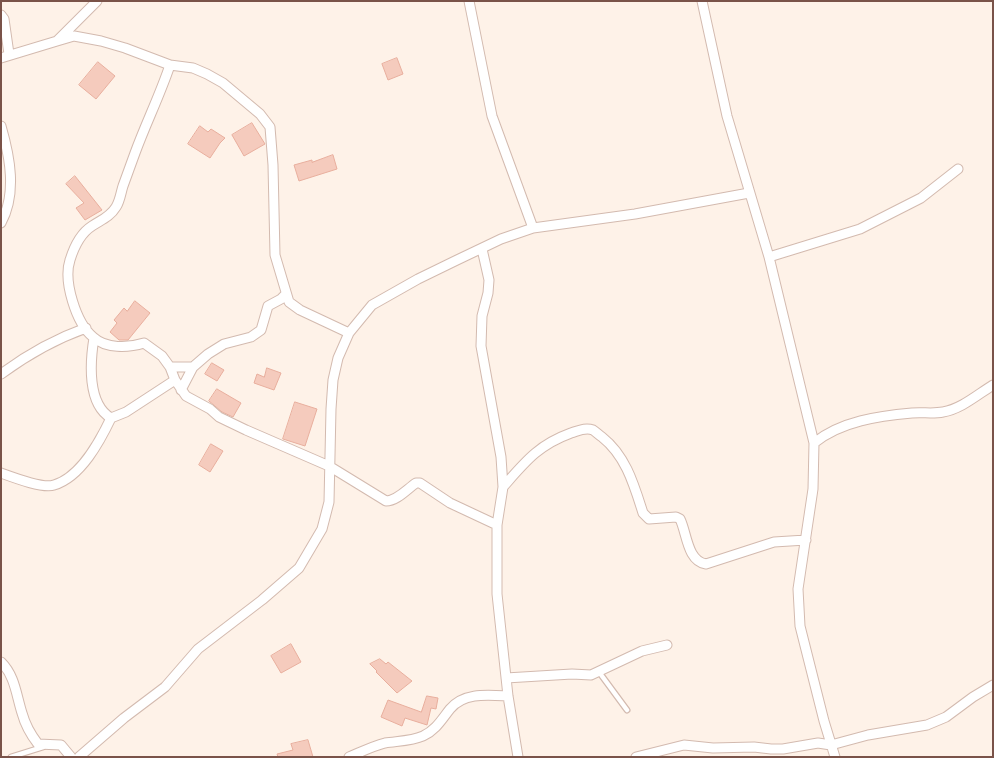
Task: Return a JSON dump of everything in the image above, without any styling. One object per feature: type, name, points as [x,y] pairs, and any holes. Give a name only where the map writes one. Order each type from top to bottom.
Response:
[{"type":"street","points":[[57,41],[97,1]]},
{"type":"street","points":[[470,1],[492,116],[533,228]]},
{"type":"street","points":[[702,1],[727,116],[769,257],[814,442],[813,489],[798,589],[800,626],[835,757]]},
{"type":"street","points":[[1,15],[4,19],[5,56],[74,36],[101,41],[170,65],[193,68],[223,83],[260,114],[270,127],[276,255],[289,302],[300,310],[349,333]]},
{"type":"street","points":[[170,65],[116,206],[106,218],[91,226],[78,240],[69,262],[68,282],[75,308],[86,328],[94,338],[116,346],[131,347],[144,343],[162,356],[186,396],[210,409],[219,417],[330,466],[386,501],[391,501],[416,483],[420,483],[450,503],[497,526]]},
{"type":"street","points":[[1,126],[11,162],[11,197],[1,223]]},
{"type":"street","points":[[769,257],[860,229],[921,198],[958,169]]},
{"type":"street","points":[[79,757],[124,718],[165,687],[198,649],[262,600],[299,568],[322,529],[329,502],[333,380],[338,358],[349,333],[372,305],[418,279],[501,239],[533,228],[749,194]]},
{"type":"street","points":[[482,249],[489,280],[482,316],[482,346],[501,457],[503,487],[497,526],[497,594],[508,696],[518,757]]},
{"type":"street","points":[[181,390],[193,367],[208,354],[224,344],[251,336],[261,330],[268,306],[286,294]]},
{"type":"street","points":[[1,374],[60,337],[86,328]]},
{"type":"street","points":[[94,338],[90,361],[91,380],[96,398],[106,415],[111,418]]},
{"type":"street","points":[[170,367],[193,367]]},
{"type":"street","points":[[1,473],[23,481],[53,486],[74,474],[96,448],[111,418],[126,412],[176,380]]},
{"type":"street","points":[[814,442],[826,434],[853,423],[885,416],[943,412],[957,408],[993,385]]},
{"type":"street","points":[[503,487],[539,449],[584,428],[593,430],[619,454],[630,474],[643,513],[647,518],[676,517],[680,519],[693,555],[702,563],[706,564],[774,542],[806,540]]},
{"type":"street","points":[[506,678],[572,674],[591,675],[642,651],[667,645]]},
{"type":"street","points":[[1,662],[14,680],[22,716],[38,744],[49,746],[61,745],[71,757]]},
{"type":"street","points":[[636,757],[684,745],[713,748],[754,747],[771,750],[818,742],[831,746],[868,735],[927,726],[946,718],[973,697],[993,685]]},
{"type":"street","points":[[349,757],[383,744],[422,736],[434,730],[451,708],[460,700],[488,695],[508,696]]},
{"type":"lane","points":[[599,672],[627,710]]},
{"type":"lane","points":[[11,757],[49,746]]},
{"type":"building","points":[[397,58],[403,74],[388,80],[382,64]]},
{"type":"building","points":[[98,62],[115,76],[96,99],[79,85]]},
{"type":"building","points":[[252,123],[265,144],[244,156],[232,135]]},
{"type":"building","points":[[200,126],[208,132],[211,129],[225,138],[210,158],[188,144]]},
{"type":"building","points":[[333,155],[337,169],[299,181],[294,165],[312,160],[312,162]]},
{"type":"building","points":[[75,176],[102,210],[85,220],[76,208],[84,203],[66,184]]},
{"type":"building","points":[[135,301],[150,313],[128,340],[119,340],[110,332],[117,323],[114,320],[124,308],[127,311]]},
{"type":"building","points":[[212,363],[224,370],[217,381],[205,374]]},
{"type":"building","points":[[267,368],[281,373],[274,390],[254,383],[257,374],[264,377]]},
{"type":"building","points":[[217,389],[241,403],[233,417],[222,412],[209,401]]},
{"type":"building","points":[[295,402],[317,409],[305,446],[283,439]]},
{"type":"building","points":[[211,444],[223,451],[210,472],[199,465]]},
{"type":"building","points":[[291,644],[301,662],[281,673],[271,656]]},
{"type":"building","points":[[380,659],[386,664],[388,662],[412,681],[397,693],[370,664]]},
{"type":"building","points":[[427,696],[438,698],[436,709],[431,708],[427,725],[405,718],[402,726],[381,717],[388,700],[421,712]]},
{"type":"building","points":[[308,740],[313,757],[278,757],[277,754],[293,750],[291,744]]}]
